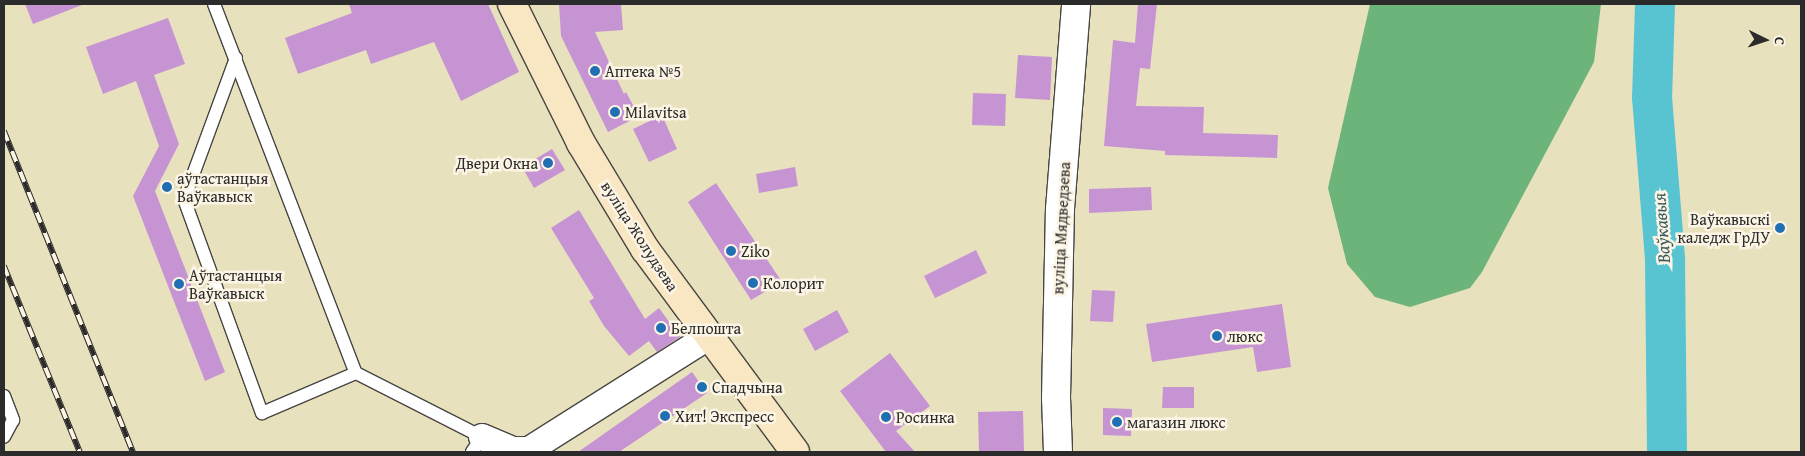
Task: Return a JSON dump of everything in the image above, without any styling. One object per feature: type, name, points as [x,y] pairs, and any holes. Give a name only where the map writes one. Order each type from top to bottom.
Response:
[{"type":"main road","name":"вуліца Жолудзева","points":[[512,4],[581,143],[645,250],[795,452]]},
{"type":"street","name":"вуліца Мядведзева","points":[[1058,452],[1056,398],[1060,209],[1076,4]]},
{"type":"street","points":[[477,445],[513,450],[529,450],[708,337]]},
{"type":"lane","points":[[214,4],[356,373],[477,445]]},
{"type":"lane","points":[[236,58],[184,200],[262,413],[356,373]]},
{"type":"lane","points":[[4,396],[13,420],[4,437]]},
{"type":"green space","points":[[1370,4],[1601,4],[1594,62],[1482,272],[1470,288],[1410,307],[1375,297],[1347,264],[1328,188]]},
{"type":"building","points":[[25,4],[82,4],[82,5],[33,24]]},
{"type":"building","points":[[349,4],[488,4],[519,72],[461,101],[434,42],[371,64],[366,50],[298,74],[285,38],[352,13]]},
{"type":"building","points":[[559,4],[621,4],[623,30],[595,32],[624,94],[626,92],[639,116],[608,132],[561,36]]},
{"type":"building","points":[[1138,4],[1157,4],[1150,69],[1140,68],[1136,106],[1204,107],[1203,133],[1278,135],[1277,158],[1165,155],[1165,151],[1104,146],[1113,40],[1135,43]]},
{"type":"building","name":"Аўтастанцыя Ваўкавыск","points":[[168,18],[185,64],[154,75],[179,144],[155,191],[225,372],[205,381],[133,196],[159,146],[136,81],[103,94],[86,47]]},
{"type":"building","points":[[1018,55],[1052,57],[1050,100],[1015,98]]},
{"type":"building","points":[[973,93],[1006,94],[1005,126],[972,125]]},
{"type":"building","points":[[662,115],[677,149],[649,162],[633,129]]},
{"type":"building","points":[[552,149],[565,170],[534,188],[522,167]]},
{"type":"building","points":[[795,167],[798,186],[759,193],[756,174]]},
{"type":"building","points":[[716,183],[782,282],[751,300],[688,202]]},
{"type":"building","points":[[1151,187],[1152,210],[1089,213],[1089,189]]},
{"type":"building","points":[[579,210],[645,319],[659,308],[680,337],[657,352],[649,341],[629,356],[604,326],[589,301],[594,298],[551,228]]},
{"type":"building","points":[[976,250],[987,273],[935,298],[924,276]]},
{"type":"building","points":[[1092,290],[1115,291],[1113,322],[1090,321]]},
{"type":"building","name":"люкс","points":[[1282,304],[1291,367],[1257,372],[1253,347],[1152,362],[1146,324]]},
{"type":"building","points":[[837,310],[849,332],[815,351],[803,329]]},
{"type":"building","points":[[890,353],[930,406],[896,431],[915,452],[886,452],[840,391]]},
{"type":"building","points":[[692,372],[707,393],[619,452],[578,452]]},
{"type":"building","points":[[1163,387],[1194,387],[1194,408],[1162,408]]},
{"type":"building","name":"магазин люкс","points":[[1103,408],[1132,409],[1131,436],[1103,435]]},
{"type":"building","points":[[1023,411],[1024,452],[979,452],[978,412]]},
{"type":"waterway","name":"Ваўкавыя","points":[[1655,4],[1652,97],[1665,260],[1667,452]]},
{"type":"railway","points":[[4,131],[133,452]]},
{"type":"railway","points":[[4,266],[80,452]]},
{"type":"place","name":"Аптека №5","points":[[595,71]]},
{"type":"place","name":"Milavitsa","points":[[615,112]]},
{"type":"place","name":"Двери Окна","points":[[548,163]]},
{"type":"place","name":"аўтастанцыя Ваўкавыск","points":[[167,187]]},
{"type":"place","name":"Ваўкавыскі каледж ГрДУ","points":[[1780,228]]},
{"type":"place","name":"Ziko","points":[[731,251]]},
{"type":"place","name":"Колорит","points":[[753,283]]},
{"type":"place","name":"Аўтастанцыя Ваўкавыск","points":[[179,284]]},
{"type":"place","name":"Белпошта","points":[[661,328]]},
{"type":"place","name":"люкс","points":[[1217,336]]},
{"type":"place","name":"Спадчына","points":[[702,387]]},
{"type":"place","name":"Хит! Экспресс","points":[[665,416]]},
{"type":"place","name":"Росинка","points":[[886,417]]},
{"type":"place","name":"магазин люкс","points":[[1117,422]]}]
